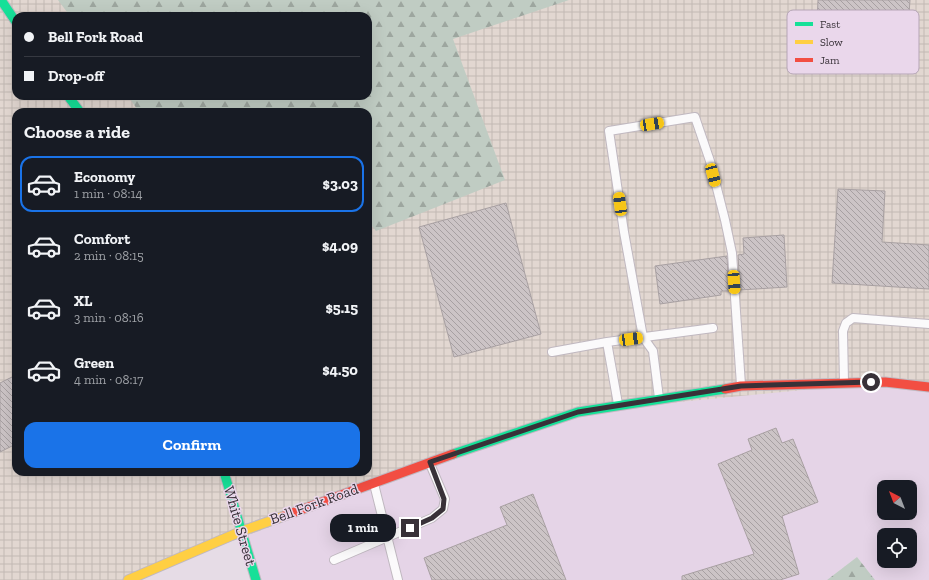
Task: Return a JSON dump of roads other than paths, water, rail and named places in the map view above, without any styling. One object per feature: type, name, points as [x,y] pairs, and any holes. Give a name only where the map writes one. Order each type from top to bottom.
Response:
[{"type":"main road","points":[[1,0],[12,16]]},
{"type":"main road","name":"Bell Fork Road","points":[[128,580],[242,531],[430,462],[578,412],[741,386],[885,382],[929,387]]},
{"type":"main road","name":"White Street","points":[[225,476],[256,580]]},
{"type":"lane","points":[[659,399],[653,352],[643,337],[624,232],[609,131],[695,117],[710,161],[732,253],[741,386]]},
{"type":"lane","points":[[844,383],[842,331],[846,323],[853,318],[929,324]]},
{"type":"lane","points":[[552,352],[607,342],[713,328]]},
{"type":"lane","points":[[607,342],[619,406]]},
{"type":"lane","points":[[334,560],[432,518],[443,509],[444,499],[430,462]]},
{"type":"lane","points":[[374,483],[398,580]]}]
